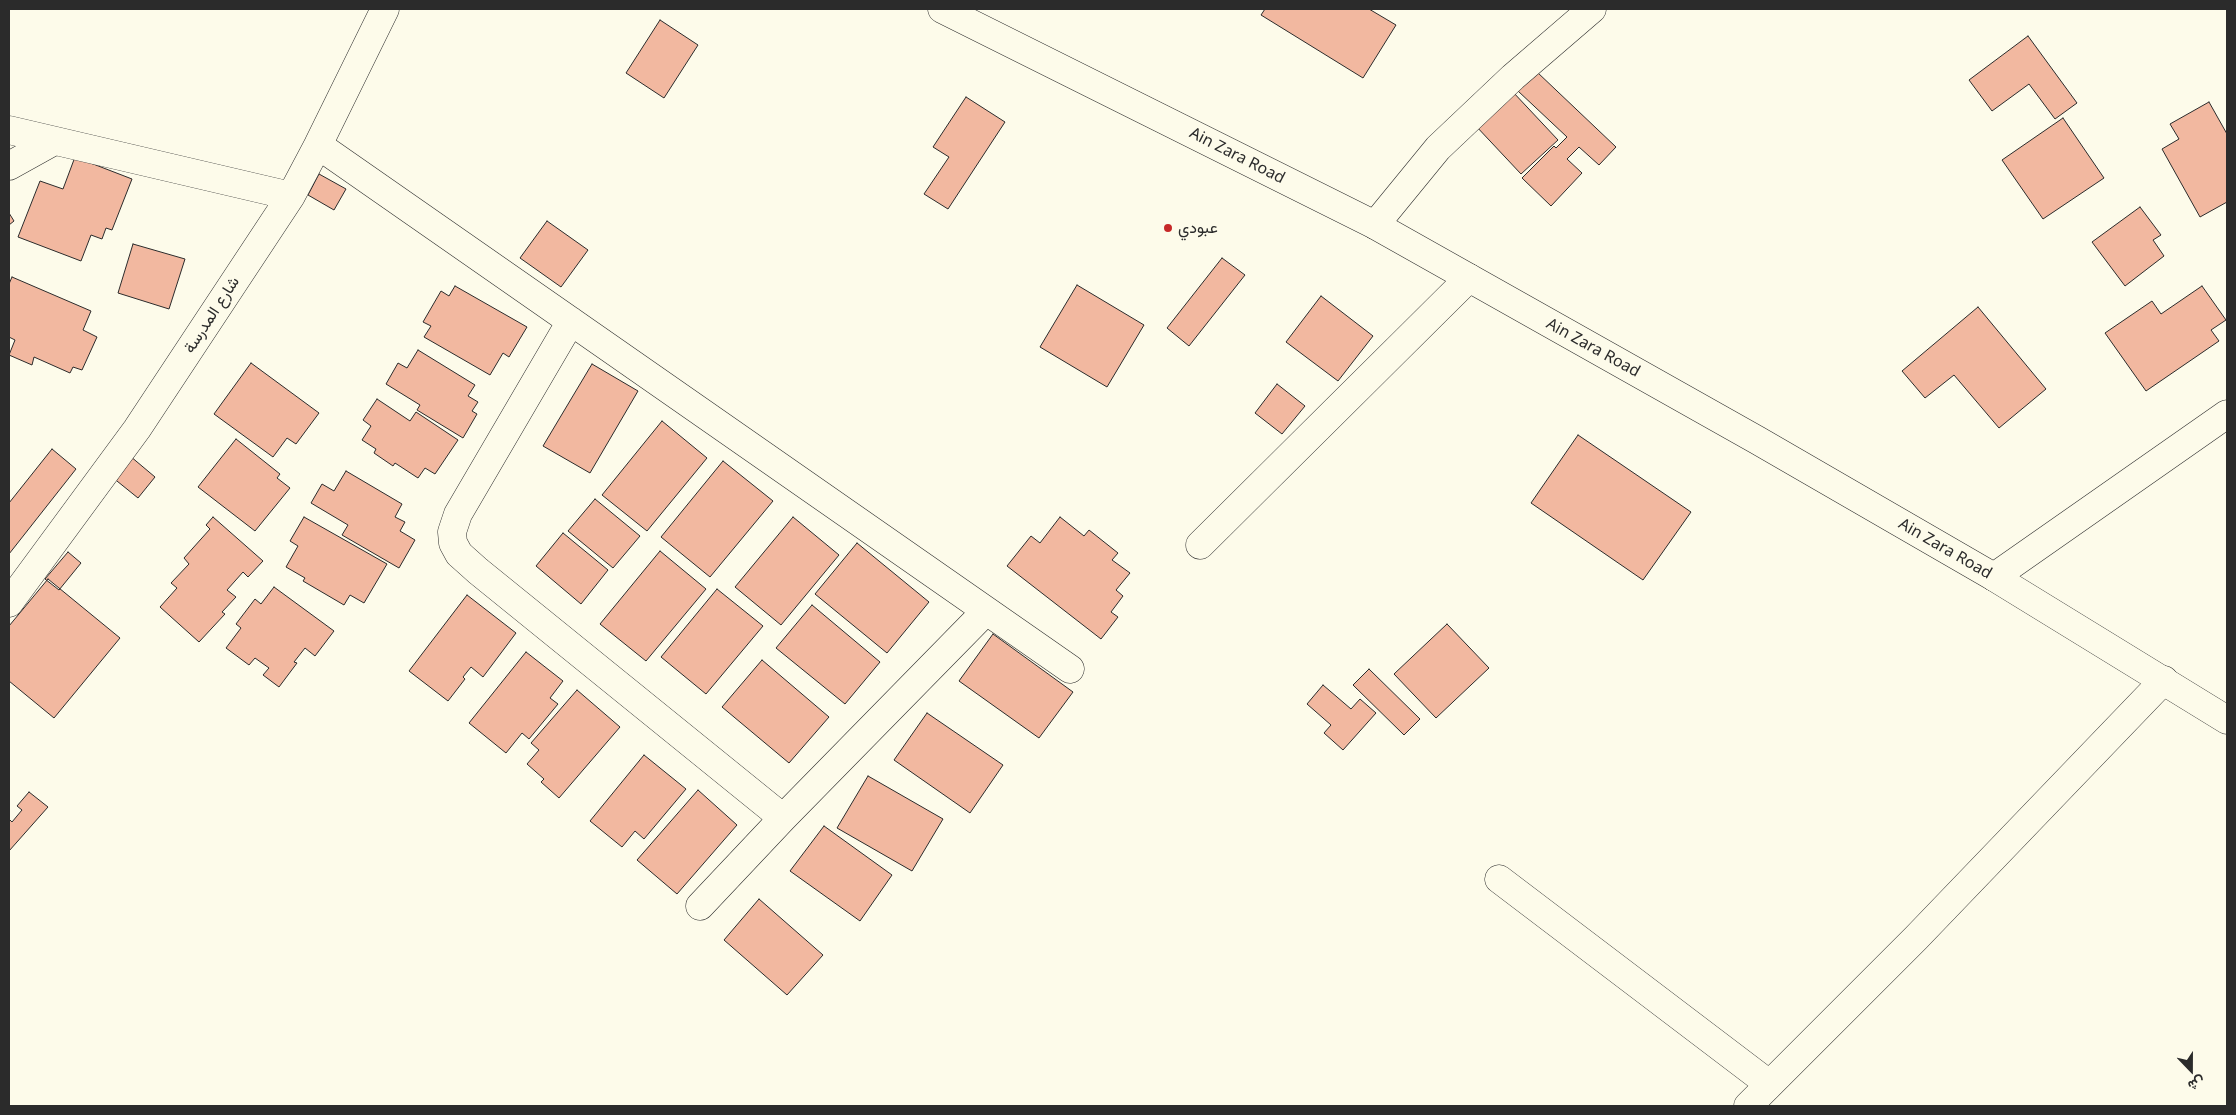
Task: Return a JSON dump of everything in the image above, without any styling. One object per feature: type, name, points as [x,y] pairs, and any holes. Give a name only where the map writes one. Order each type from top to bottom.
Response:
[{"type":"street","name":"شارع المدرسة","points":[[9,603],[137,429],[291,196],[385,9]]},
{"type":"street","name":"Ain Zara Road","points":[[942,9],[1375,225],[1757,440],[1994,577],[2227,720]]},
{"type":"street","points":[[1375,225],[1438,148],[1513,77],[1592,9]]},
{"type":"street","points":[[9,130],[291,196]]},
{"type":"street","points":[[9,166],[54,141]]},
{"type":"street","points":[[318,145],[1070,669]]},
{"type":"street","points":[[1200,545],[1469,278]]},
{"type":"street","points":[[571,321],[458,514],[452,532],[452,543],[459,554],[478,571],[783,818]]},
{"type":"street","points":[[1994,577],[2227,414]]},
{"type":"street","points":[[700,906],[986,610]]},
{"type":"street","points":[[1748,1106],[1916,938],[2164,680]]},
{"type":"street","points":[[1499,879],[1768,1084]]},
{"type":"building","points":[[1265,9],[1369,9],[1396,25],[1363,78],[1261,15]]},
{"type":"building","points":[[660,20],[698,45],[664,98],[626,73]]},
{"type":"building","points":[[2028,36],[2077,103],[2055,119],[2029,84],[1992,111],[1969,80]]},
{"type":"building","points":[[1537,72],[1616,147],[1599,165],[1579,147],[1567,159],[1582,173],[1551,206],[1522,178],[1554,146],[1556,148],[1567,137],[1518,91]]},
{"type":"building","points":[[1512,91],[1558,140],[1521,174],[1475,125]]},
{"type":"building","points":[[966,97],[1005,122],[948,209],[924,194],[949,157],[933,147]]},
{"type":"building","points":[[2209,102],[2227,134],[2227,202],[2200,217],[2162,149],[2179,139],[2170,124]]},
{"type":"building","points":[[2063,118],[2104,178],[2043,219],[2002,160]]},
{"type":"building","points":[[75,157],[132,179],[112,230],[106,228],[102,239],[91,235],[81,261],[18,237],[40,181],[63,189]]},
{"type":"building","points":[[319,174],[346,189],[334,210],[308,195]]},
{"type":"building","points":[[2140,207],[2161,235],[2153,240],[2164,256],[2125,286],[2092,242]]},
{"type":"building","points":[[9,213],[14,221],[9,225]]},
{"type":"building","points":[[547,221],[588,250],[561,287],[520,258]]},
{"type":"building","points":[[133,244],[185,259],[169,309],[118,293]]},
{"type":"building","points":[[1222,258],[1245,275],[1189,346],[1167,328]]},
{"type":"building","points":[[12,277],[91,311],[83,330],[97,337],[82,370],[73,367],[70,373],[34,357],[32,365],[9,355],[15,340],[9,337],[9,284]]},
{"type":"building","points":[[1077,285],[1144,325],[1107,387],[1040,347]]},
{"type":"building","points":[[455,286],[527,327],[509,357],[503,353],[490,375],[424,337],[431,326],[423,322],[441,291],[449,296]]},
{"type":"building","points":[[2202,286],[2226,320],[2211,330],[2219,341],[2146,391],[2105,333],[2152,301],[2161,314]]},
{"type":"building","points":[[1321,296],[1373,336],[1338,381],[1286,342]]},
{"type":"building","points":[[1978,307],[2046,389],[1999,428],[1954,375],[1925,398],[1902,371]]},
{"type":"building","points":[[418,350],[475,385],[468,396],[478,402],[472,411],[477,414],[463,438],[417,410],[420,405],[386,384],[398,363],[407,368]]},
{"type":"building","points":[[251,363],[319,413],[296,444],[287,438],[273,457],[214,414]]},
{"type":"building","points":[[592,364],[638,391],[590,473],[543,446]]},
{"type":"building","points":[[1277,384],[1305,406],[1282,434],[1255,413]]},
{"type":"building","points":[[377,399],[410,421],[416,412],[458,440],[435,474],[425,468],[418,478],[395,463],[393,466],[374,453],[376,449],[362,440],[371,426],[363,420]]},
{"type":"building","points":[[662,421],[707,458],[647,531],[602,495]]},
{"type":"building","points":[[1578,435],[1691,512],[1643,580],[1531,503]]},
{"type":"building","points":[[236,439],[280,474],[277,478],[290,488],[255,531],[198,487]]},
{"type":"building","points":[[52,449],[76,469],[9,554],[9,503]]},
{"type":"building","points":[[130,456],[155,477],[138,498],[112,477]]},
{"type":"building","points":[[723,461],[773,501],[710,577],[661,537]]},
{"type":"building","points":[[346,471],[402,504],[395,517],[405,522],[400,531],[415,540],[399,568],[342,535],[348,525],[311,503],[322,484],[334,491]]},
{"type":"building","points":[[595,499],[640,536],[613,568],[568,531]]},
{"type":"building","points":[[213,517],[263,561],[248,577],[243,572],[227,590],[236,597],[222,612],[225,614],[199,642],[160,607],[177,588],[171,583],[189,564],[184,558],[210,529],[206,525]]},
{"type":"building","points":[[304,517],[387,564],[364,603],[350,595],[344,605],[303,581],[305,578],[286,567],[298,546],[290,541]]},
{"type":"building","points":[[793,517],[839,555],[781,625],[735,587]]},
{"type":"building","points":[[1060,517],[1084,536],[1089,530],[1118,553],[1112,560],[1130,573],[1116,590],[1123,596],[1111,612],[1118,617],[1101,639],[1007,566],[1031,536],[1040,543]]},
{"type":"building","points":[[563,533],[608,570],[581,604],[536,566]]},
{"type":"building","points":[[857,543],[929,602],[887,653],[815,594]]},
{"type":"building","points":[[660,551],[706,589],[646,661],[600,624]]},
{"type":"building","points":[[68,552],[81,563],[59,590],[45,579]]},
{"type":"building","points":[[48,579],[120,638],[54,718],[9,681],[9,626]]},
{"type":"building","points":[[274,587],[334,631],[315,656],[305,648],[294,662],[297,663],[279,687],[263,675],[269,668],[255,658],[249,665],[226,648],[241,628],[236,624],[255,599],[261,604]]},
{"type":"building","points":[[717,589],[763,626],[706,694],[661,657]]},
{"type":"building","points":[[467,595],[516,633],[483,677],[471,667],[463,677],[465,679],[448,701],[409,671]]},
{"type":"building","points":[[812,605],[880,662],[845,704],[776,648]]},
{"type":"building","points":[[1447,624],[1489,668],[1436,718],[1394,674]]},
{"type":"building","points":[[993,634],[1073,692],[1039,738],[959,681]]},
{"type":"building","points":[[526,652],[563,681],[550,698],[558,704],[529,739],[522,733],[506,753],[469,723]]},
{"type":"building","points":[[762,660],[829,717],[789,763],[722,707]]},
{"type":"building","points":[[1369,669],[1420,719],[1404,735],[1353,685]]},
{"type":"building","points":[[1323,685],[1351,709],[1360,699],[1376,713],[1343,750],[1324,733],[1331,725],[1307,704]]},
{"type":"building","points":[[577,690],[620,727],[559,798],[541,782],[544,779],[527,764],[539,750],[531,743]]},
{"type":"building","points":[[927,713],[1003,765],[970,813],[894,760]]},
{"type":"building","points":[[644,755],[686,789],[644,839],[635,831],[622,847],[590,821]]},
{"type":"building","points":[[868,776],[943,819],[912,871],[837,828]]},
{"type":"building","points":[[698,790],[737,825],[677,894],[637,860]]},
{"type":"building","points":[[29,792],[48,807],[9,851],[9,819],[12,822],[22,810],[17,806]]},
{"type":"building","points":[[824,826],[892,875],[860,921],[790,871]]},
{"type":"building","points":[[759,899],[823,955],[787,995],[724,940]]},
{"type":"place","name":"عبودي","points":[[1168,228]]}]
